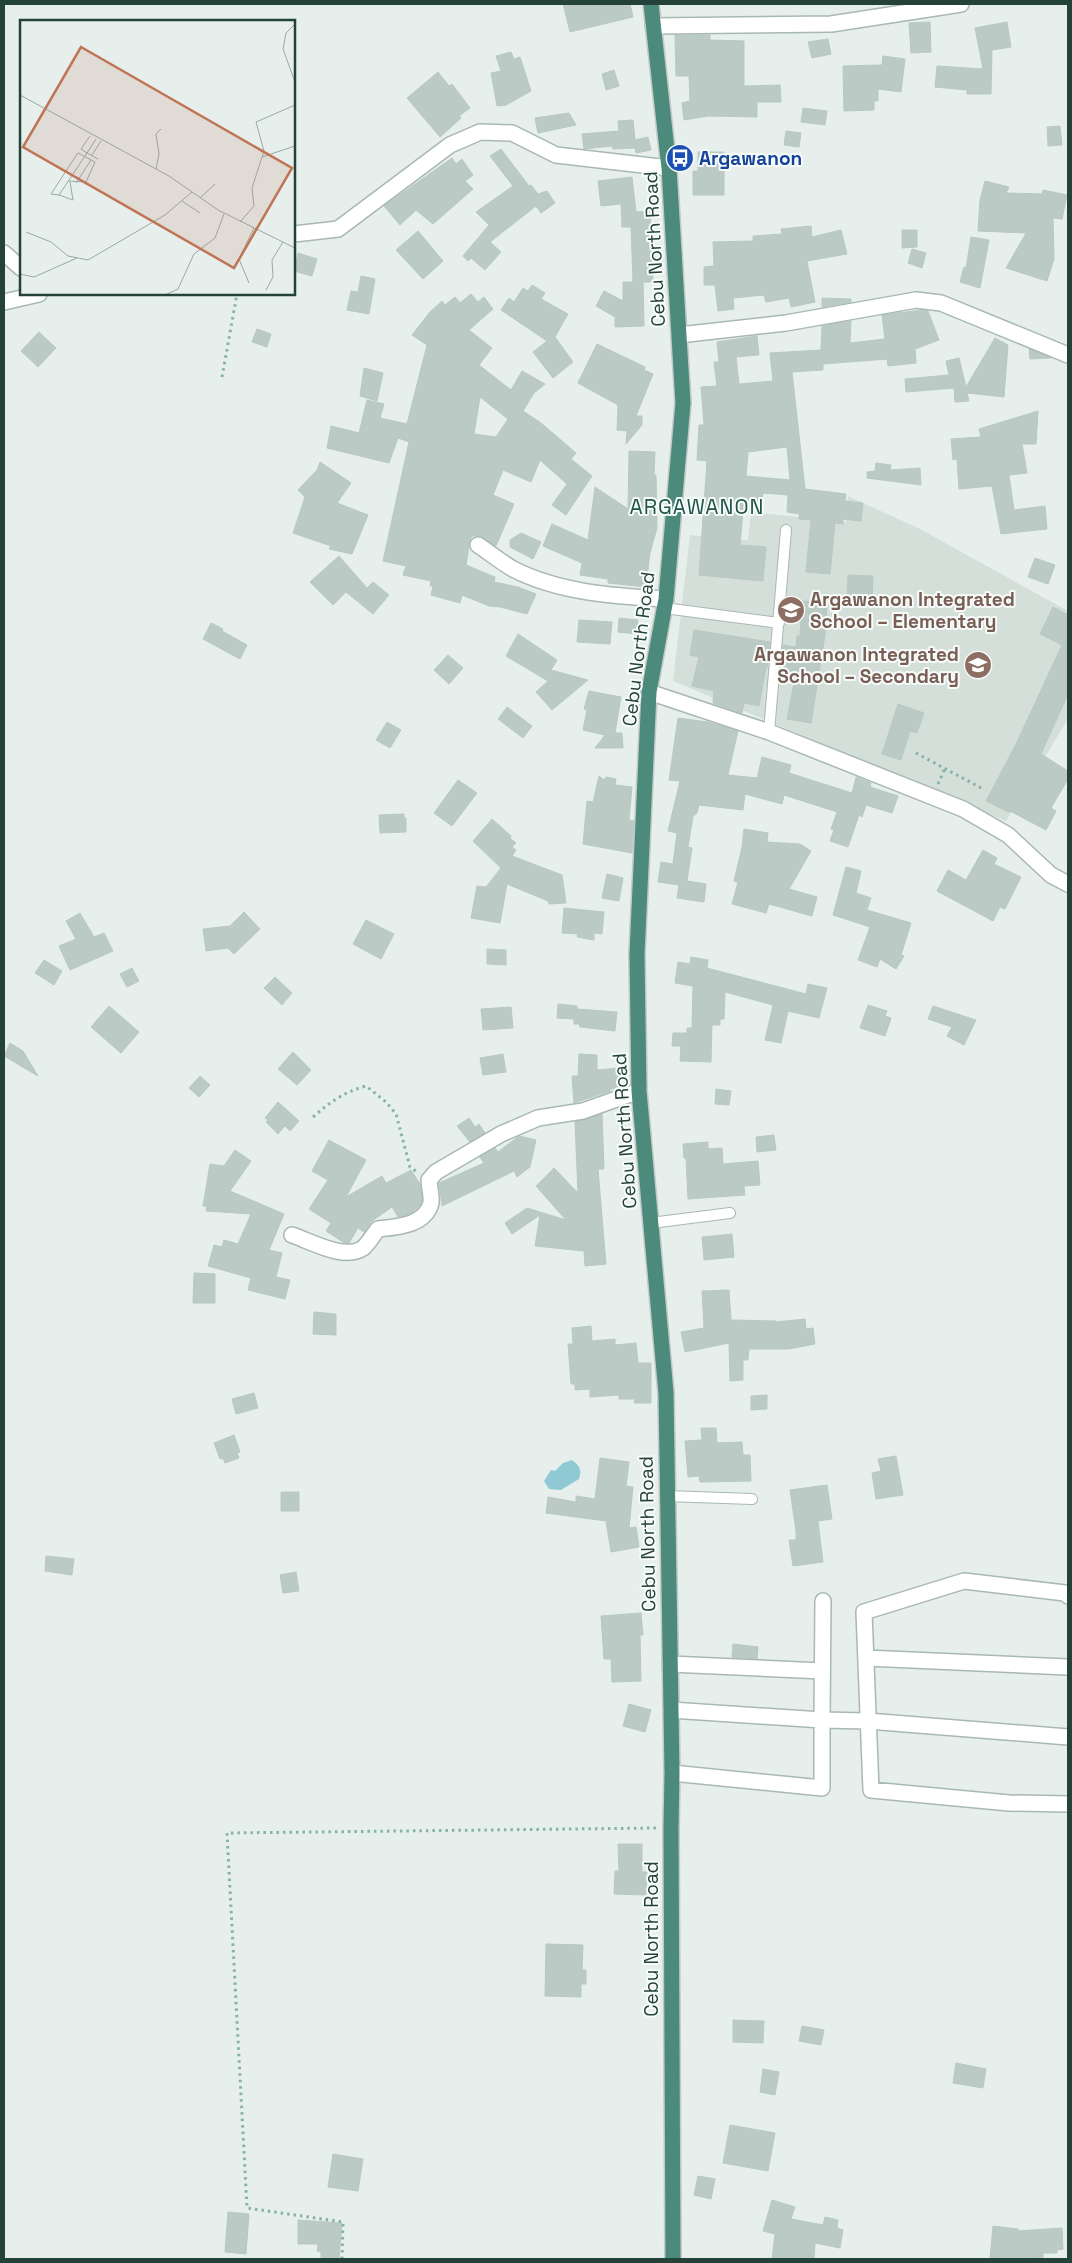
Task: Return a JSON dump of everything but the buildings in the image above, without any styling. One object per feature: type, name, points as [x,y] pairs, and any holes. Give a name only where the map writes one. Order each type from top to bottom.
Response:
[{"type":"highway","name":"Cebu North Road","points":[[651,4],[670,168],[683,403],[665,604],[648,692],[637,954],[639,1092],[666,1393],[666,1496],[672,1774],[672,2259]]},
{"type":"street","points":[[653,26],[831,24],[961,4]]},
{"type":"street","points":[[295,234],[338,229],[450,145],[480,132],[512,134],[556,155],[670,168]]},
{"type":"street","points":[[4,252],[20,267]]},
{"type":"street","points":[[4,302],[35,295]]},
{"type":"street","points":[[679,335],[786,323],[916,300],[941,303],[1068,354]]},
{"type":"street","points":[[478,545],[514,569],[561,586],[602,595],[665,604]]},
{"type":"street","points":[[648,692],[769,732],[963,809],[1008,835],[1051,875],[1068,884]]},
{"type":"street","points":[[292,1235],[345,1254],[356,1251],[364,1247],[378,1229],[405,1226],[423,1216],[431,1204],[429,1180],[436,1172],[501,1134],[538,1118],[583,1111],[639,1092]]},
{"type":"street","points":[[1068,1596],[1065,1593],[964,1581],[864,1612],[871,1790],[1009,1803],[1068,1804]]},
{"type":"street","points":[[672,1774],[822,1788],[823,1601]]},
{"type":"street","points":[[866,1658],[1068,1667]]},
{"type":"street","points":[[670,1664],[822,1671]]},
{"type":"street","points":[[671,1710],[822,1720],[868,1721],[1068,1737]]},
{"type":"lane","points":[[769,732],[786,530]]},
{"type":"lane","points":[[665,604],[779,623]]},
{"type":"lane","points":[[651,1223],[730,1213]]},
{"type":"lane","points":[[666,1496],[752,1499]]},
{"type":"path","points":[[222,377],[237,295]]},
{"type":"path","points":[[916,753],[983,789]]},
{"type":"path","points":[[314,1117],[332,1100],[350,1090],[366,1086],[386,1102],[396,1114],[410,1167],[429,1180]]},
{"type":"path","points":[[342,2259],[343,2222],[247,2208],[227,1833],[671,1828]]},
{"type":"shaded area","points":[[848,496],[920,529],[1068,611],[1068,719],[1006,821],[673,681],[690,535],[748,540],[751,512],[846,522]]},
{"type":"water","points":[[572,1460],[580,1468],[579,1479],[561,1490],[549,1489],[544,1481],[551,1470],[555,1471],[563,1463]]},
{"type":"place","name":"Argawanon","points":[[680,158]]},
{"type":"place","name":"Argawanon Integrated School – Elementary","points":[[791,610]]},
{"type":"place","name":"Argawanon Integrated School – Secondary","points":[[978,665]]},
{"type":"district","name":"ARGAWANON","points":[[697,507]]}]
